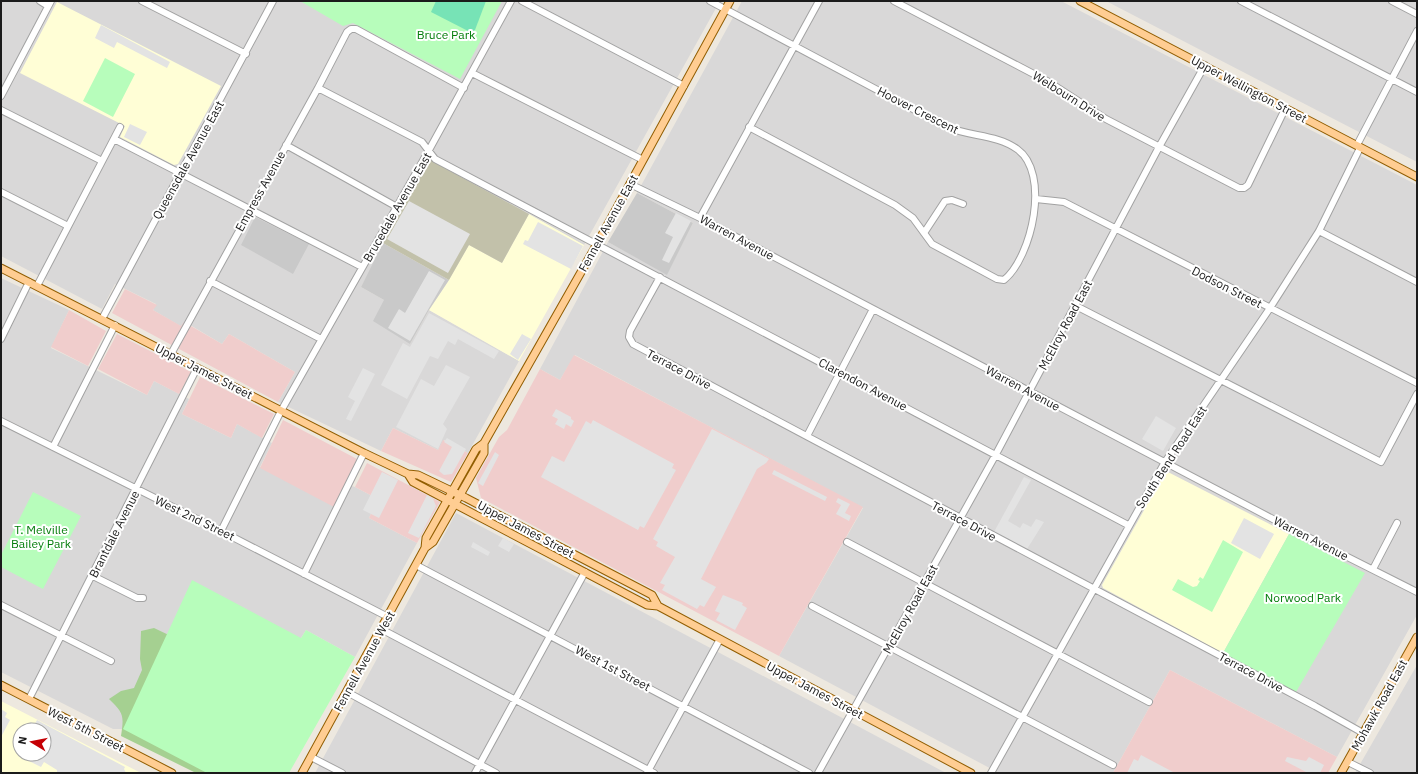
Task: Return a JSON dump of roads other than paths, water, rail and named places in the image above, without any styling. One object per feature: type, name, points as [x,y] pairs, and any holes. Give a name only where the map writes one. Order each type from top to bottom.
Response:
[{"type":"main road","name":"Fennell Avenue East","points":[[450,495],[476,449],[484,443],[597,244],[730,1]]},
{"type":"main road","name":"Upper Wellington Street","points":[[1080,1],[1417,177]]},
{"type":"main road","name":"Upper James Street","points":[[1,268],[364,453],[408,474],[418,475],[584,572],[647,605],[658,606],[971,773]]},
{"type":"main road","name":"Fennell Avenue East","points":[[457,499],[484,453],[484,443]]},
{"type":"main road","name":"Fennell Avenue West","points":[[302,773],[416,565],[425,548],[426,538],[450,495]]},
{"type":"main road","name":"Upper James Street","points":[[457,499],[652,595],[658,606]]},
{"type":"main road","name":"Fennell Avenue West","points":[[425,548],[433,542],[457,499]]},
{"type":"main road","name":"Mohawk Road East","points":[[1341,773],[1417,638]]},
{"type":"main road","name":"West 5th Street","points":[[1,685],[172,773]]},
{"type":"street","points":[[1,96],[50,3],[40,1]]},
{"type":"street","points":[[142,1],[246,54]]},
{"type":"street","name":"Queensdale Avenue East","points":[[102,319],[246,54],[273,1]]},
{"type":"street","name":"Brucedale Avenue East","points":[[222,531],[281,411],[464,88],[511,1]]},
{"type":"street","points":[[522,1],[684,86]]},
{"type":"street","name":"Hoover Crescent","points":[[710,1],[957,131],[1005,142],[1019,150],[1028,161],[1035,178],[1036,199],[1029,236],[1019,260],[1010,275],[1004,280],[997,279],[932,244],[913,218],[895,205],[749,127]]},
{"type":"street","points":[[700,218],[819,1]]},
{"type":"street","name":"Welbourn Drive","points":[[894,1],[1049,82],[1106,119],[1239,188],[1244,188],[1248,185],[1285,109]]},
{"type":"street","points":[[1241,1],[1252,3],[1417,92]]},
{"type":"street","points":[[1392,1],[1417,14]]},
{"type":"street","name":"Empress Avenue","points":[[171,354],[318,88],[347,32],[351,29],[356,29],[464,88]]},
{"type":"street","name":"South Bend Road East","points":[[991,773],[1094,590],[1128,525],[1165,462],[1270,308],[1319,231],[1358,146],[1391,79],[1417,31]]},
{"type":"street","name":"McElroy Road East","points":[[818,773],[996,456],[1076,306],[1115,229],[1205,65]]},
{"type":"street","points":[[472,73],[643,160]]},
{"type":"street","name":"Clarendon Avenue","points":[[318,88],[422,142],[435,159],[660,276],[1128,525]]},
{"type":"street","points":[[1,110],[102,160]]},
{"type":"street","points":[[37,286],[120,127]]},
{"type":"street","points":[[114,139],[362,267]]},
{"type":"street","points":[[286,145],[397,207]]},
{"type":"street","name":"Warren Avenue","points":[[630,184],[700,218],[1030,392],[1417,592]]},
{"type":"street","points":[[1,192],[68,226]]},
{"type":"street","name":"Dodson Street","points":[[1036,199],[1064,202],[1417,383]]},
{"type":"street","points":[[924,233],[945,201],[952,200],[963,204]]},
{"type":"street","points":[[1319,231],[1417,282]]},
{"type":"street","name":"Terrace Drive","points":[[660,276],[630,331],[629,337],[633,344],[960,519],[1316,706],[1364,733]]},
{"type":"street","points":[[210,281],[321,339]]},
{"type":"street","points":[[1,339],[29,282]]},
{"type":"street","points":[[1076,306],[1381,462],[1417,394]]},
{"type":"street","points":[[807,436],[873,309]]},
{"type":"street","points":[[53,447],[115,325]]},
{"type":"street","name":"Brantdale Avenue","points":[[29,699],[93,576],[197,368]]},
{"type":"street","name":"West 2nd Street","points":[[1,421],[222,531],[388,617]]},
{"type":"street","points":[[304,574],[364,453]]},
{"type":"street","points":[[1373,569],[1397,523]]},
{"type":"street","points":[[847,542],[1150,702]]},
{"type":"street","name":"West 1st Street","points":[[416,565],[685,706],[809,773]]},
{"type":"street","points":[[476,773],[584,572]]},
{"type":"street","points":[[93,576],[137,598],[142,598]]},
{"type":"street","points":[[1,605],[111,661]]},
{"type":"street","points":[[812,606],[1113,765]]},
{"type":"street","points":[[381,629],[650,772],[720,639]]},
{"type":"street","points":[[347,692],[496,773]]},
{"type":"street","points":[[311,757],[342,773]]},
{"type":"street","points":[[1348,762],[1370,773]]},
{"type":"park label","name":"Bruce Park","points":[[446,34]]},
{"type":"park label","name":"T. Melville Bailey Park","points":[[41,536]]},
{"type":"park label","name":"Norwood Park","points":[[1303,597]]}]
